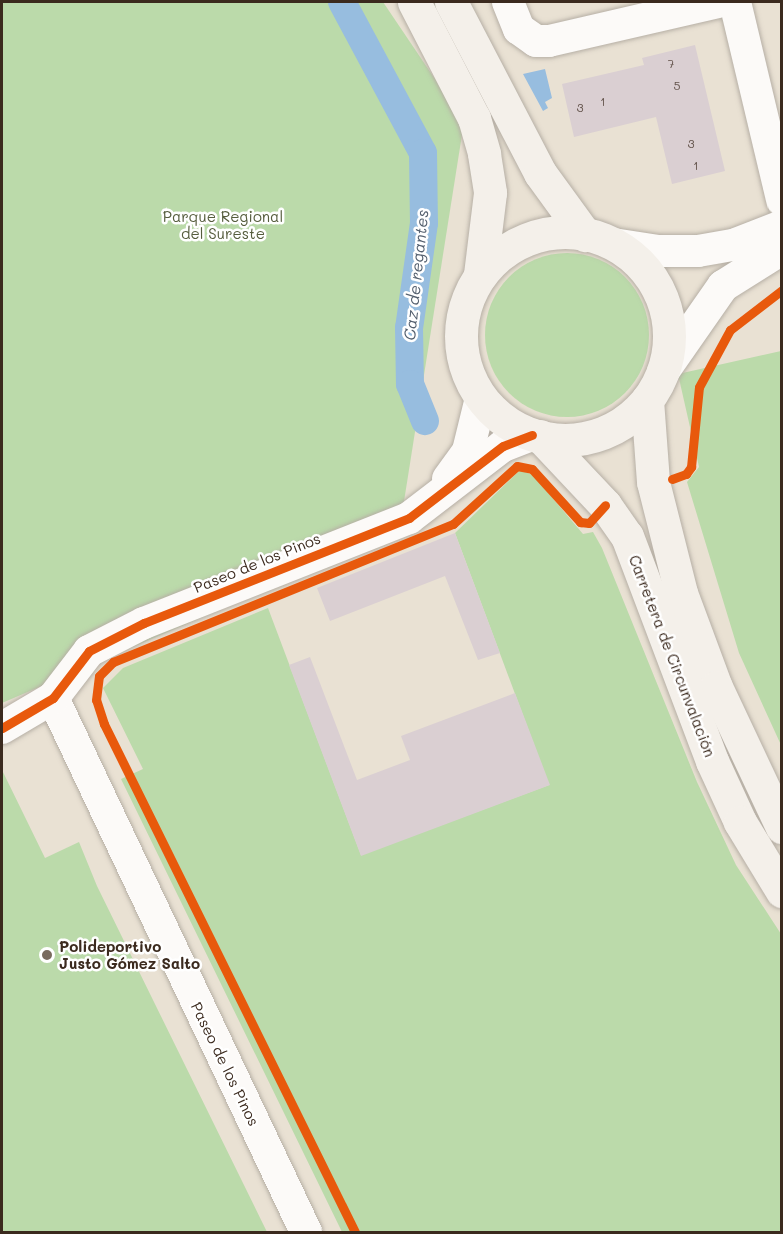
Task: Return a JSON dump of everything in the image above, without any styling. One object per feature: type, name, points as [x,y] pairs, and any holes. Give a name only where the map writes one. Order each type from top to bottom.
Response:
[{"type":"main road","points":[[414,2],[474,118],[484,154],[489,224],[480,275]]},
{"type":"main road","points":[[451,2],[540,173],[599,239],[646,271],[661,299],[669,330],[655,386],[629,418],[607,431],[583,439],[536,436],[512,426],[481,398],[466,369],[460,337],[469,294],[480,275],[501,254],[527,240],[556,233],[599,239]]},
{"type":"main road","name":"Carretera de Circunvalación","points":[[655,386],[653,482],[681,593],[716,687],[782,826]]},
{"type":"main road","name":"Carretera de Circunvalación","points":[[536,436],[605,505],[627,536],[712,761],[740,822],[782,891]]},
{"type":"street","points":[[508,2],[519,29],[536,41],[549,41],[718,2]]},
{"type":"street","points":[[735,2],[782,201]]},
{"type":"street","points":[[599,239],[658,251],[698,251],[736,244],[782,226]]},
{"type":"street","points":[[655,386],[723,286],[782,249]]},
{"type":"street","name":"Paseo de los Pinos","points":[[430,505],[468,451],[481,398]]},
{"type":"street","name":"Paseo de los Pinos","points":[[2,728],[53,698],[89,651],[144,623],[409,518],[430,505],[503,446],[536,436]]},
{"type":"street","points":[[2,701],[53,698]]},
{"type":"street","name":"Paseo de los Pinos","points":[[53,698],[306,1233]]},
{"type":"green space","name":"Parque Regional del Sureste","points":[[2,2],[383,2],[464,122],[399,533],[2,703]]},
{"type":"green space","points":[[567,253],[583,254],[598,259],[625,277],[643,304],[648,319],[648,351],[643,366],[625,393],[598,411],[583,416],[567,417],[551,416],[536,411],[509,393],[491,366],[486,351],[485,335],[486,319],[491,304],[509,277],[536,259],[551,254]]},
{"type":"green space","points":[[781,351],[781,745],[739,653],[687,482],[699,467],[678,374]]},
{"type":"green space","points":[[520,470],[533,475],[583,534],[593,532],[602,548],[697,782],[736,865],[781,934],[781,1232],[342,1232],[121,779],[143,769],[103,688],[123,668],[268,608],[361,855],[549,785],[455,533]]},
{"type":"green space","name":"Polideportivo Justo Gómez Salto","points":[[2,770],[45,858],[79,842],[97,886],[267,1232],[2,1232]]},
{"type":"water","points":[[545,69],[552,98],[545,102],[548,108],[543,111],[523,74]]},
{"type":"building","points":[[695,45],[725,171],[672,184],[656,117],[574,137],[562,84],[644,65],[642,58]]},
{"type":"building","points":[[455,533],[500,653],[478,660],[445,576],[330,621],[317,588]]},
{"type":"building","points":[[310,657],[357,780],[410,760],[401,736],[515,693],[550,785],[361,856],[289,665]]},
{"type":"waterway","name":"Caz de regantes","points":[[342,2],[423,153],[424,223],[409,328],[410,384],[425,421]]},
{"type":"cycle path","points":[[672,479],[686,474],[691,467],[699,387],[730,330],[782,290]]},
{"type":"cycle path","points":[[2,728],[53,698],[89,651],[144,623],[409,518],[503,446],[532,435]]},
{"type":"cycle path","points":[[355,1232],[104,724],[96,700],[99,676],[113,662],[453,524],[517,466],[532,469],[580,522],[589,523],[605,505]]},
{"type":"place","name":"Polideportivo Justo Gómez Salto","points":[[47,955]]}]
